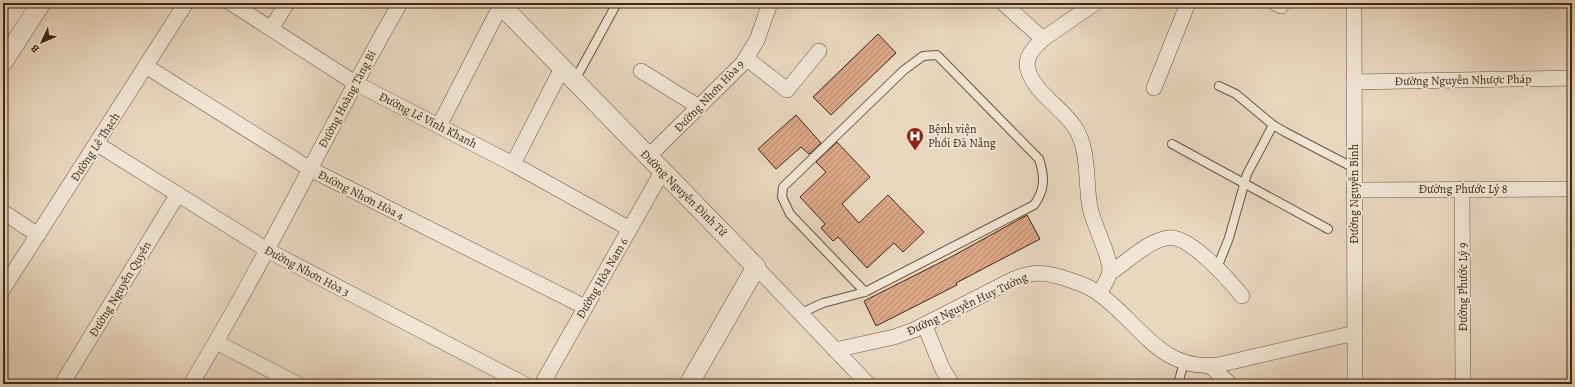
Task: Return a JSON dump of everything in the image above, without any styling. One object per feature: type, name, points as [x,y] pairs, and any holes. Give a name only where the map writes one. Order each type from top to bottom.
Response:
[{"type":"street","points":[[3,26],[18,3]]},
{"type":"street","points":[[3,62],[41,3]]},
{"type":"street","name":"Đường Lê Thạch","points":[[3,289],[147,67],[186,3]]},
{"type":"street","name":"Đường Lê Vĩnh Khanh","points":[[231,3],[354,83],[513,164],[630,229]]},
{"type":"street","points":[[271,29],[287,3]]},
{"type":"street","name":"Đường Hoàng Tăng Bí","points":[[191,384],[267,250],[354,83],[400,3]]},
{"type":"street","points":[[1003,3],[1043,39]]},
{"type":"street","points":[[1154,88],[1188,3]]},
{"type":"street","name":"Đường Nguyễn Bính","points":[[1354,3],[1356,384]]},
{"type":"street","name":"Đường Nhơn Hòa 9","points":[[648,158],[743,64],[757,40],[766,4]]},
{"type":"street","points":[[1091,4],[1043,39],[1030,54],[1027,61],[1028,69],[1034,83],[1074,125],[1081,138],[1084,148],[1090,209],[1110,267],[1110,273],[1099,294]]},
{"type":"street","points":[[438,126],[505,6]]},
{"type":"street","name":"Đường Nguyễn Đình Tứ","points":[[505,6],[648,158],[801,313],[868,384]]},
{"type":"street","points":[[746,58],[787,90],[820,51]]},
{"type":"street","name":"Đường Nhơn Hòa 4","points":[[147,67],[310,169],[585,307]]},
{"type":"street","points":[[641,71],[699,107]]},
{"type":"street","points":[[513,164],[568,74]]},
{"type":"street","name":"Đường Nguyễn Nhược Pháp","points":[[1354,82],[1572,78]]},
{"type":"street","name":"Đường Nhơn Hòa 3","points":[[97,144],[267,250],[524,384]]},
{"type":"street","name":"Đường Hòa Nam 6","points":[[542,384],[662,172]]},
{"type":"street","name":"Đường Phước Lý 9","points":[[1462,189],[1463,384]]},
{"type":"street","name":"Đường Phước Lý 8","points":[[1354,190],[1572,189]]},
{"type":"street","name":"Đường Nguyễn Quyền","points":[[62,384],[178,194]]},
{"type":"street","points":[[3,212],[38,235]]},
{"type":"street","points":[[1110,273],[1152,244],[1165,238],[1174,237],[1188,244],[1217,268],[1242,296]]},
{"type":"street","points":[[689,384],[756,267]]},
{"type":"street","name":"Đường Nguyễn Huy Tưởng","points":[[835,350],[894,337],[925,326],[1026,274],[1048,273],[1088,287],[1099,294],[1151,344],[1163,352],[1184,362],[1210,366],[1355,333]]},
{"type":"street","points":[[925,326],[942,368],[952,384]]},
{"type":"street","points":[[216,342],[297,384]]},
{"type":"street","points":[[1210,366],[1230,384]]},
{"type":"lane","points":[[568,74],[617,3]]},
{"type":"lane","points":[[801,313],[823,303],[865,292],[1034,205],[1041,195],[1043,173],[1039,160],[937,55],[923,56],[904,70],[783,187],[782,197],[790,214],[865,292]]},
{"type":"lane","points":[[1219,86],[1245,101],[1273,124],[1354,168]]},
{"type":"lane","points":[[1217,268],[1229,238],[1244,183],[1273,124]]},
{"type":"lane","points":[[1172,144],[1328,229]]},
{"type":"lane","points":[[1178,384],[1184,362]]},
{"type":"building","points":[[878,34],[896,53],[831,115],[813,97]]},
{"type":"building","points":[[796,115],[821,143],[809,154],[801,147],[776,169],[758,149]]},
{"type":"building","points":[[837,142],[870,177],[842,204],[859,223],[888,195],[924,232],[903,252],[894,243],[867,268],[838,237],[833,241],[821,228],[825,224],[800,197],[826,172],[816,162]]},
{"type":"building","points":[[1027,215],[1040,239],[956,283],[957,285],[876,326],[864,301],[951,257]]},
{"type":"place","name":"Bệnh viện Phổi Đà Nẵng","points":[[915,151]]}]
